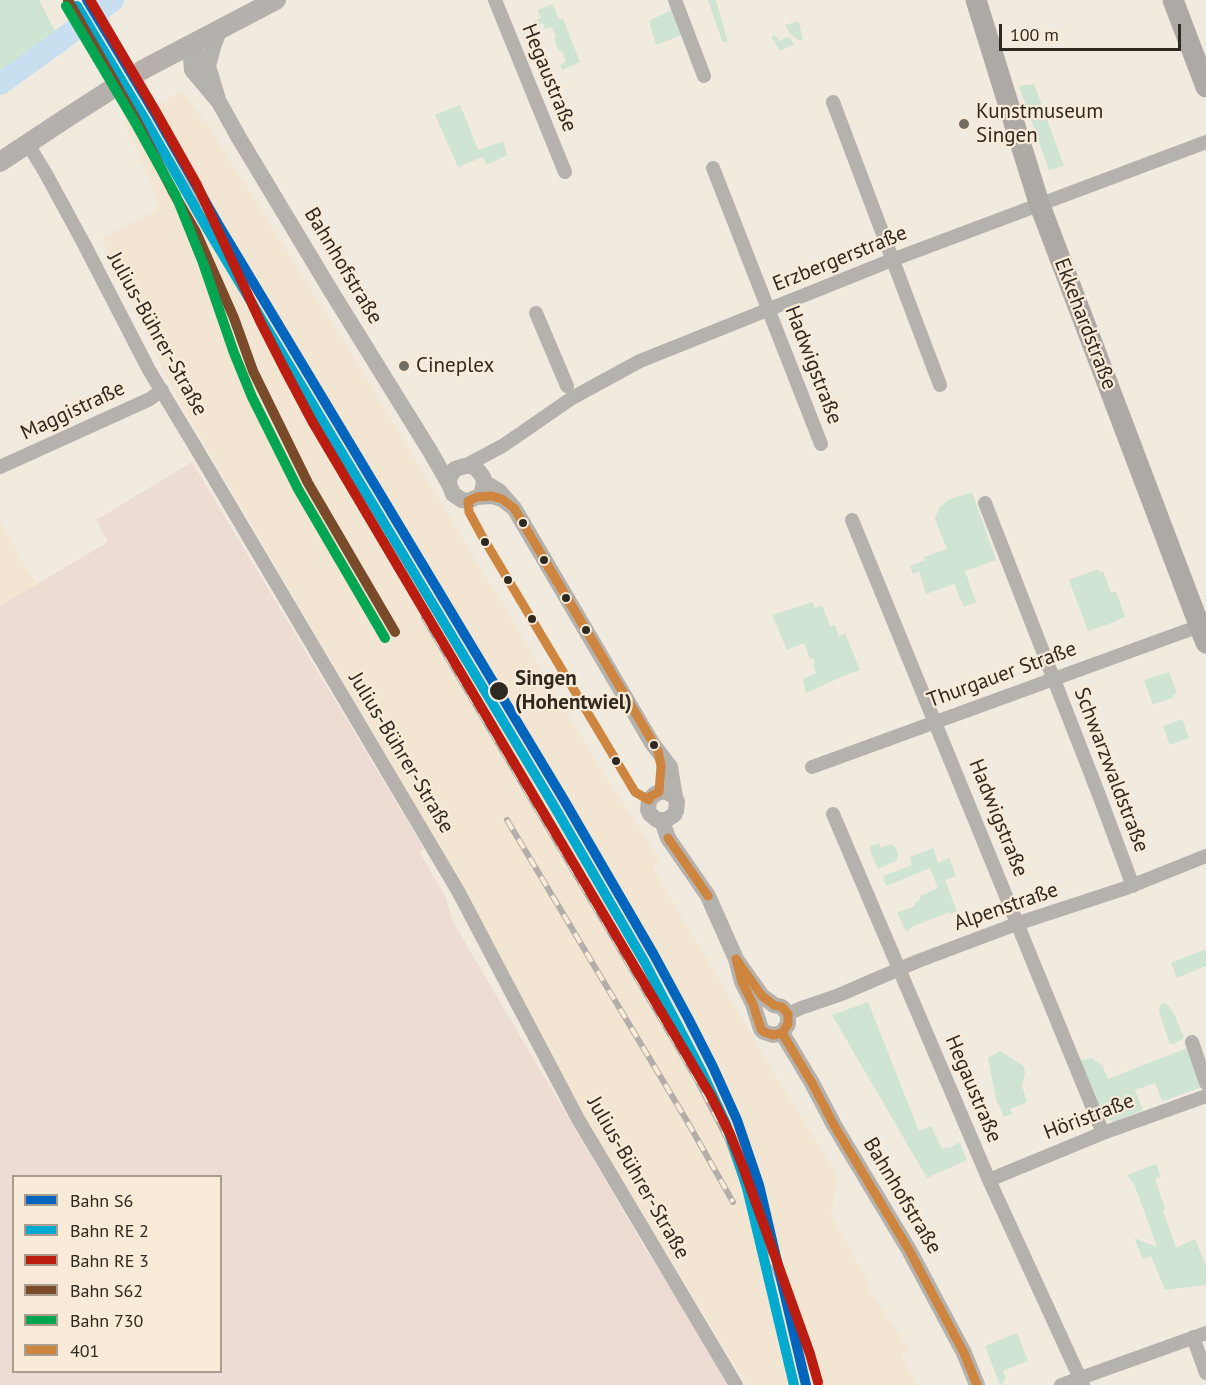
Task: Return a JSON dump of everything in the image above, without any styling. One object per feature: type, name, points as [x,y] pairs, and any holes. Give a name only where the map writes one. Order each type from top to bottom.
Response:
[{"type":"main road","points":[[144,69],[276,0]]},
{"type":"main road","name":"Ekkehardstraße","points":[[976,0],[1039,203],[1204,631]]},
{"type":"main road","points":[[1173,0],[1206,87]]},
{"type":"main road","points":[[0,162],[107,92]]},
{"type":"street","name":"Hegaustraße","points":[[495,0],[565,172]]},
{"type":"street","points":[[675,0],[704,76]]},
{"type":"street","points":[[162,60],[200,68],[220,29]]},
{"type":"street","name":"Bahnhofstraße","points":[[190,46],[200,55],[200,68],[239,138],[430,451],[453,494],[457,498],[468,501],[481,485]]},
{"type":"street","points":[[833,102],[940,385]]},
{"type":"street","name":"Erzbergerstraße","points":[[463,466],[504,445],[572,398],[640,362],[891,260],[1206,142]]},
{"type":"street","name":"Julius-Bührer-Straße","points":[[28,144],[149,370],[458,891],[578,1119],[736,1385]]},
{"type":"street","name":"Hadwigstraße","points":[[713,168],[821,444]]},
{"type":"street","points":[[536,313],[567,386]]},
{"type":"street","name":"Maggistraße","points":[[2,462],[150,399],[162,390]]},
{"type":"street","name":"Erzbergerstraße","points":[[481,485],[488,464],[504,445]]},
{"type":"street","name":"Bahnhofstraße","points":[[430,451],[450,463],[476,468],[481,485]]},
{"type":"street","points":[[449,484],[452,473],[463,466]]},
{"type":"street","name":"Bahnhofstraße","points":[[481,485],[499,491],[514,508],[658,751],[670,766],[667,795],[651,796],[648,810],[653,817],[662,821],[669,837],[708,896],[736,959],[742,982],[758,1020]]},
{"type":"street","name":"Schwarzwaldstraße","points":[[985,503],[1133,885]]},
{"type":"street","name":"Hadwigstraße","points":[[852,520],[1104,1133]]},
{"type":"street","name":"Thurgauer Straße","points":[[812,767],[1053,678],[1204,631]]},
{"type":"street","points":[[662,821],[670,818],[677,806],[667,795]]},
{"type":"street","name":"Hegaustraße","points":[[833,814],[989,1180],[1082,1382]]},
{"type":"street","name":"Alpenstraße","points":[[781,1009],[801,1008],[839,995],[899,969],[1019,924],[1133,885],[1206,856]]},
{"type":"street","name":"Bahnhofstraße","points":[[736,959],[762,996],[781,1009]]},
{"type":"street","points":[[765,1007],[781,1009],[789,1019],[788,1024],[782,1033],[768,1035],[761,1029],[758,1020],[762,1011],[765,1007]]},
{"type":"street","name":"Bahnhofstraße","points":[[782,1033],[909,1250],[964,1353],[977,1385]]},
{"type":"street","points":[[1192,1042],[1206,1083]]},
{"type":"street","name":"Höristraße","points":[[989,1180],[1104,1133],[1206,1096]]},
{"type":"street","points":[[1061,1385],[1082,1382],[1199,1335],[1206,1372]]},
{"type":"shaded area","points":[[182,91],[210,128],[358,364],[597,763],[660,860],[653,868],[838,1176],[831,1215],[870,1284],[867,1287],[909,1350],[901,1356],[918,1385],[747,1385],[574,1100],[524,1013],[474,906],[174,392],[102,238],[157,210],[158,204],[148,175],[124,123]]},
{"type":"shaded area","points":[[192,462],[424,849],[420,853],[446,898],[453,922],[728,1385],[0,1385],[0,606],[108,542],[96,520]]},
{"type":"shaded area","points":[[0,520],[37,584],[0,606]]},
{"type":"green space","points":[[0,0],[39,0],[54,29],[57,43],[0,84]]},
{"type":"green space","points":[[708,0],[716,0],[728,43],[722,41]]},
{"type":"green space","points":[[553,4],[559,19],[563,19],[580,62],[562,70],[560,65],[566,62],[554,39],[556,37],[552,27],[545,29],[543,23],[536,25],[534,21],[541,18],[537,10]]},
{"type":"green space","points":[[677,7],[687,33],[656,45],[649,21]]},
{"type":"green space","points":[[799,23],[803,40],[791,35],[785,25]]},
{"type":"green space","points":[[773,35],[779,41],[790,38],[794,44],[780,51],[772,38]]},
{"type":"green space","points":[[1034,84],[1064,166],[1049,170],[1019,86]]},
{"type":"green space","points":[[460,105],[478,150],[503,141],[507,155],[487,165],[483,157],[458,167],[435,115]]},
{"type":"green space","points":[[972,492],[996,560],[965,571],[976,602],[964,607],[954,584],[926,594],[919,571],[913,574],[910,566],[925,560],[924,557],[947,549],[935,519],[939,508],[948,500]]},
{"type":"green space","points":[[1098,569],[1100,573],[1103,571],[1111,593],[1116,591],[1125,617],[1088,631],[1069,580]]},
{"type":"green space","points":[[813,602],[815,608],[822,606],[830,626],[835,625],[839,637],[845,633],[860,670],[806,693],[803,679],[816,673],[813,658],[810,659],[804,643],[787,650],[772,615]]},
{"type":"green space","points":[[1169,672],[1177,693],[1173,694],[1174,697],[1153,705],[1144,680]]},
{"type":"green space","points":[[1182,719],[1189,738],[1170,745],[1163,726]]},
{"type":"green space","points":[[879,843],[881,848],[891,844],[898,853],[897,860],[878,869],[870,847]]},
{"type":"green space","points":[[933,848],[938,863],[949,858],[956,876],[945,880],[957,911],[906,931],[897,913],[915,906],[915,902],[921,899],[920,896],[938,888],[930,868],[886,886],[883,876],[912,865],[910,857]]},
{"type":"green space","points":[[1206,949],[1206,966],[1177,978],[1171,963]]},
{"type":"green space","points":[[868,1002],[919,1131],[931,1126],[942,1149],[960,1142],[967,1160],[927,1178],[832,1015]]},
{"type":"green space","points":[[1164,1003],[1169,1006],[1175,1016],[1184,1038],[1174,1044],[1170,1044],[1159,1010]]},
{"type":"green space","points":[[1187,1048],[1202,1087],[1162,1101],[1155,1083],[1135,1090],[1143,1110],[1114,1122],[1103,1117],[1079,1061],[1092,1058],[1102,1065],[1108,1079]]},
{"type":"green space","points":[[1000,1051],[1024,1066],[1022,1086],[1027,1102],[1010,1109],[1012,1114],[1004,1117],[996,1099],[988,1058]]},
{"type":"green space","points":[[1156,1164],[1161,1177],[1155,1179],[1176,1248],[1198,1237],[1195,1239],[1206,1266],[1206,1285],[1165,1290],[1151,1256],[1143,1259],[1134,1238],[1157,1247],[1135,1186],[1127,1175]]},
{"type":"green space","points":[[1017,1333],[1028,1361],[1003,1371],[1006,1378],[1000,1385],[985,1346]]},
{"type":"waterway","points":[[0,84],[113,0]]},
{"type":"tunnel","points":[[107,92],[144,69]]},
{"type":"railway","points":[[165,150],[199,207],[231,268]]},
{"type":"railway","points":[[424,618],[697,1080],[727,1138],[786,1300]]},
{"type":"railway","points":[[507,820],[733,1202]]},
{"type":"rail line","name":"S62","points":[[68,0],[138,123],[196,232],[234,318],[253,371],[308,483],[395,632]]},
{"type":"rail line","name":"S6","points":[[87,0],[218,224],[564,800],[688,1018],[737,1120],[759,1185],[806,1385]]},
{"type":"rail line","name":"730","points":[[66,6],[176,196],[252,397],[298,489],[385,638]]},
{"type":"transit line","points":[[90,0],[197,185],[260,321],[312,421],[711,1096],[743,1167],[818,1382]]},
{"type":"transit line","points":[[77,6],[208,230],[554,806],[644,961],[702,1072],[726,1124],[747,1188],[794,1385]]},
{"type":"transit line","name":"401","points":[[649,800],[635,792],[482,536],[469,512],[468,501],[477,497],[492,496],[502,499],[514,508],[658,751]]},
{"type":"transit line","name":"401","points":[[544,560],[658,751]]},
{"type":"transit line","name":"401","points":[[649,800],[651,796],[659,792],[661,766],[658,751]]},
{"type":"transit line","name":"401","points":[[668,838],[708,896]]},
{"type":"transit line","name":"401","points":[[668,838],[708,896]]},
{"type":"transit line","name":"401","points":[[736,959],[762,996],[774,1005],[782,1007],[788,1014],[788,1024],[782,1033],[773,1035],[761,1029],[753,1004],[742,982],[736,959]]},
{"type":"transit line","name":"401","points":[[782,1033],[909,1250],[964,1353],[977,1385]]},
{"type":"place","name":"Kunstmuseum Singen","points":[[964,124]]},
{"type":"place","name":"Cineplex","points":[[404,366]]},
{"type":"place","name":"Singen (Hohentwiel)","points":[[499,691]]}]
